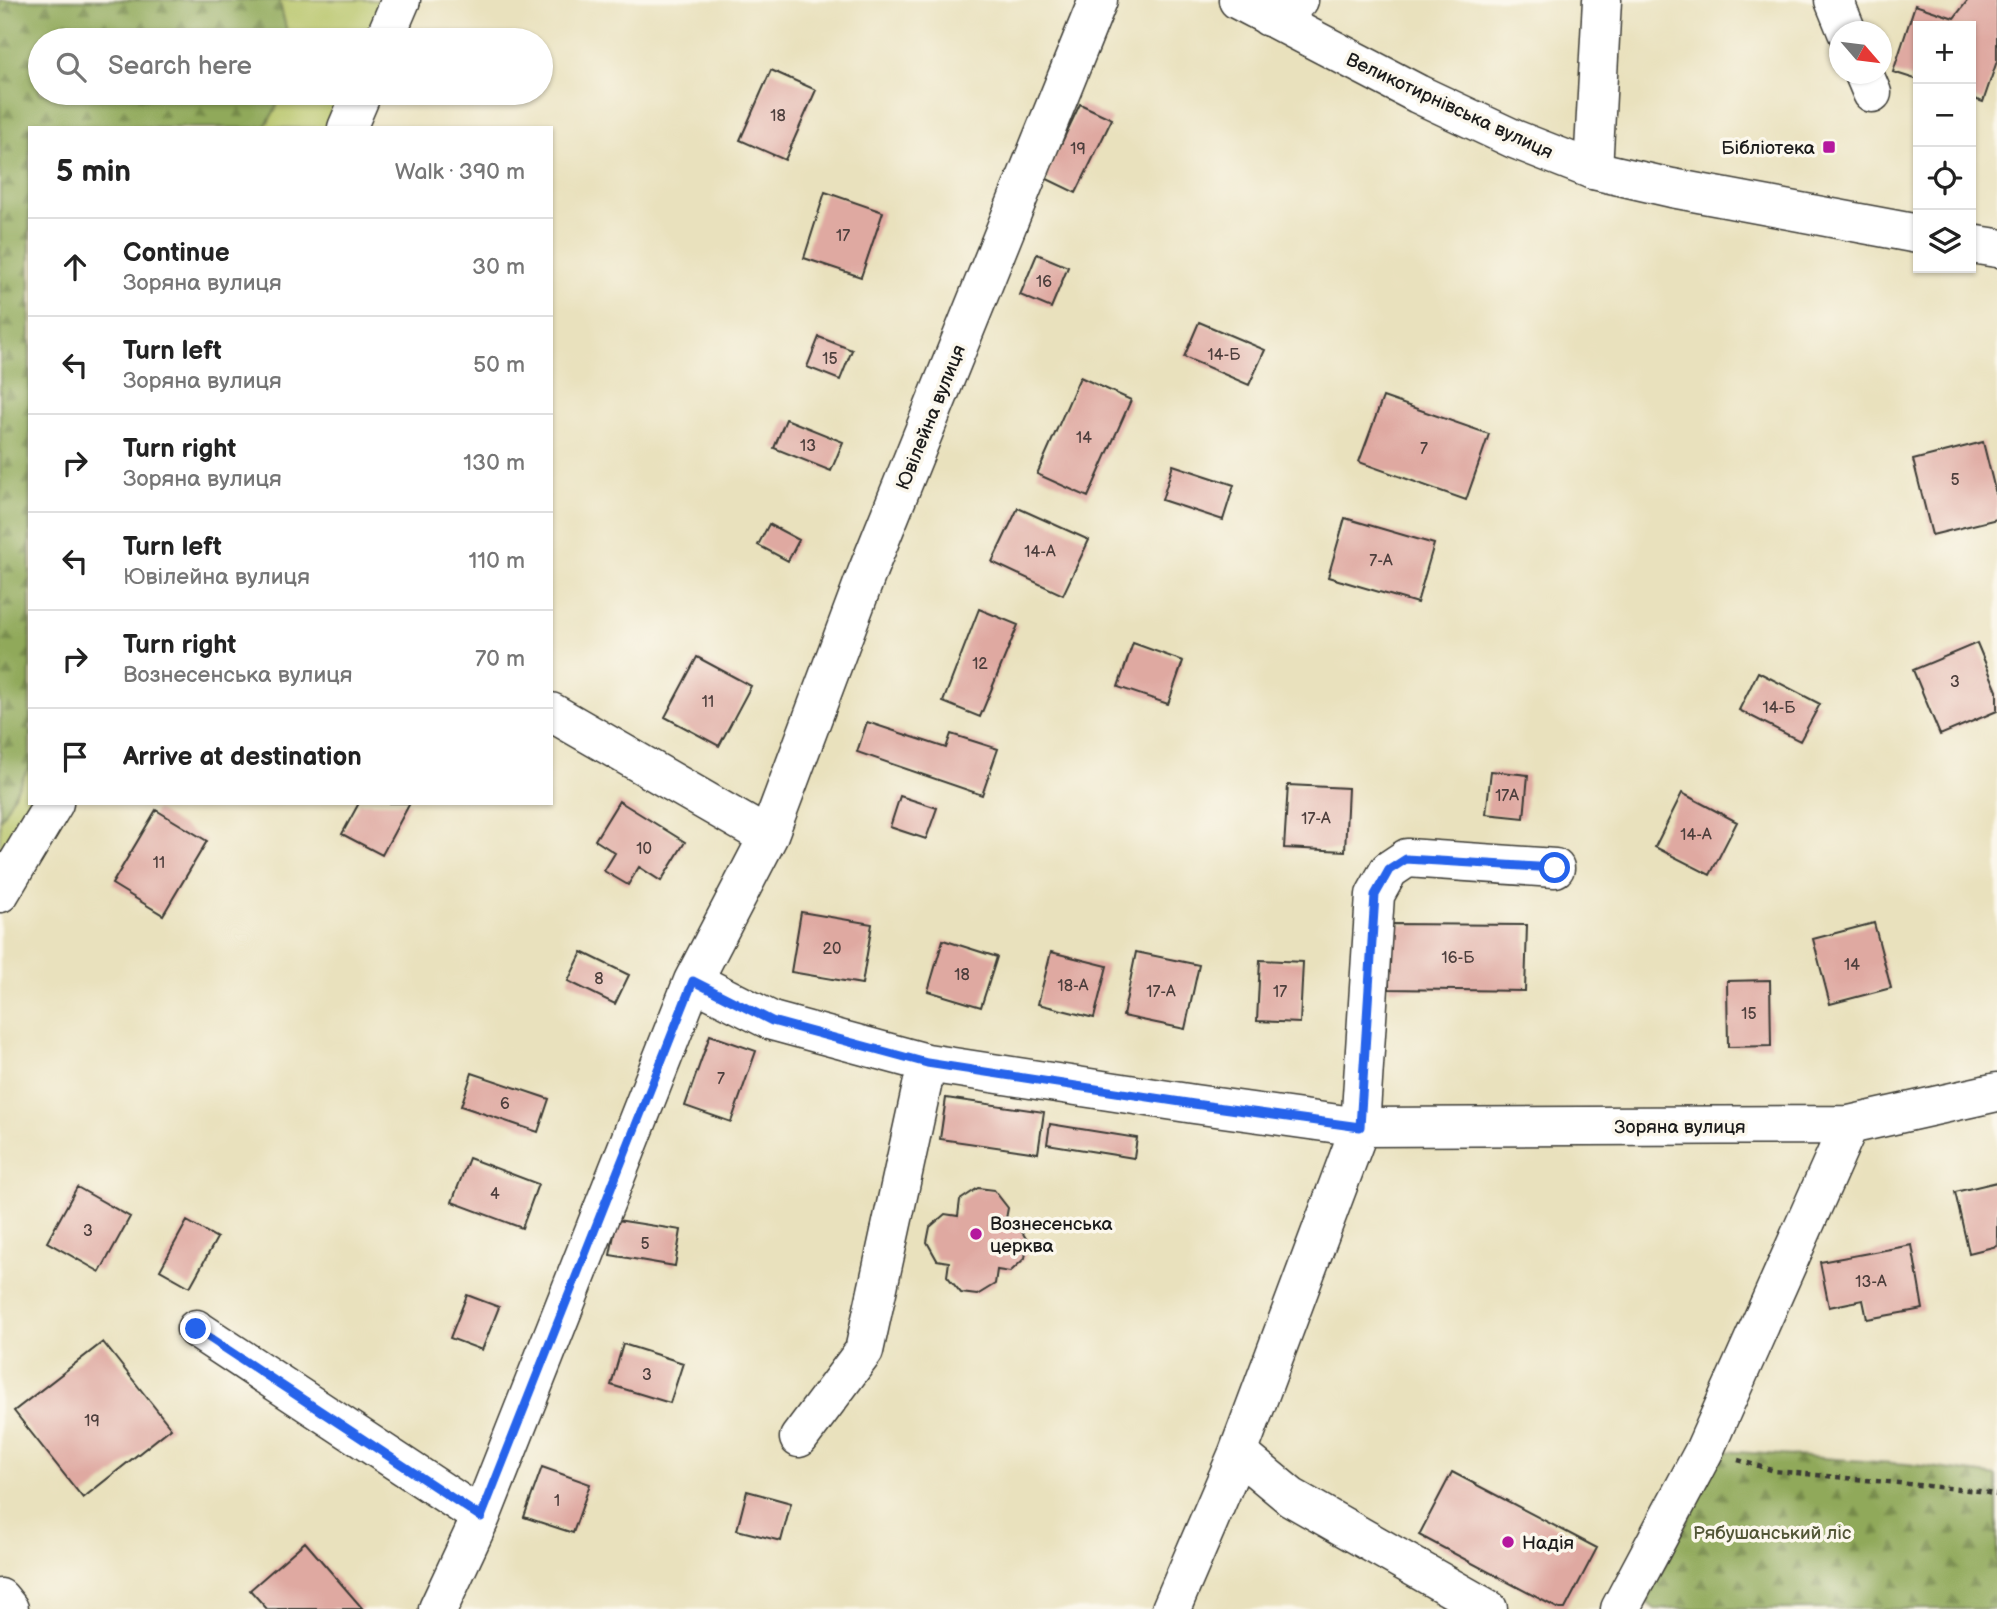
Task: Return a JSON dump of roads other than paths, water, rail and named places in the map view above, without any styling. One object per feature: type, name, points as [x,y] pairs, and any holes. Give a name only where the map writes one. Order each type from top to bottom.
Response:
[{"type":"street","points":[[389,28],[401,0]]},
{"type":"street","name":"Ювілейна вулиця","points":[[438,1609],[481,1517],[693,981],[768,837],[868,570],[1098,0]]},
{"type":"street","points":[[1593,170],[1602,0]]},
{"type":"street","points":[[1834,0],[1843,21]]},
{"type":"street","name":"Великотирнівська вулиця","points":[[1269,6],[1418,94],[1514,139],[1593,170],[1672,188],[1913,233]]},
{"type":"street","points":[[348,126],[357,105]]},
{"type":"street","points":[[1976,245],[1997,248]]},
{"type":"street","points":[[553,713],[768,837]]},
{"type":"street","points":[[0,893],[53,805]]},
{"type":"street","points":[[1171,1609],[1238,1453],[1360,1127],[1375,895],[1389,870],[1406,859],[1555,868]]},
{"type":"street","name":"Зоряна вулиця","points":[[693,981],[772,1021],[927,1063],[1360,1127],[1849,1125],[1997,1092]]},
{"type":"street","points":[[799,1438],[864,1351],[927,1063]]},
{"type":"street","points":[[1620,1609],[1703,1451],[1849,1125]]},
{"type":"street","points":[[196,1329],[481,1517]]},
{"type":"street","points":[[1238,1453],[1291,1497],[1488,1609]]},
{"type":"street","points":[[0,1598],[9,1609]]},
{"type":"place","name":"Бібліотека","points":[[1829,147]]},
{"type":"place","name":"Вознесенська церква","points":[[976,1234]]},
{"type":"place","name":"Надія","points":[[1508,1542]]},
{"type":"park label","name":"Рябушанський ліс","points":[[1772,1532]]}]
